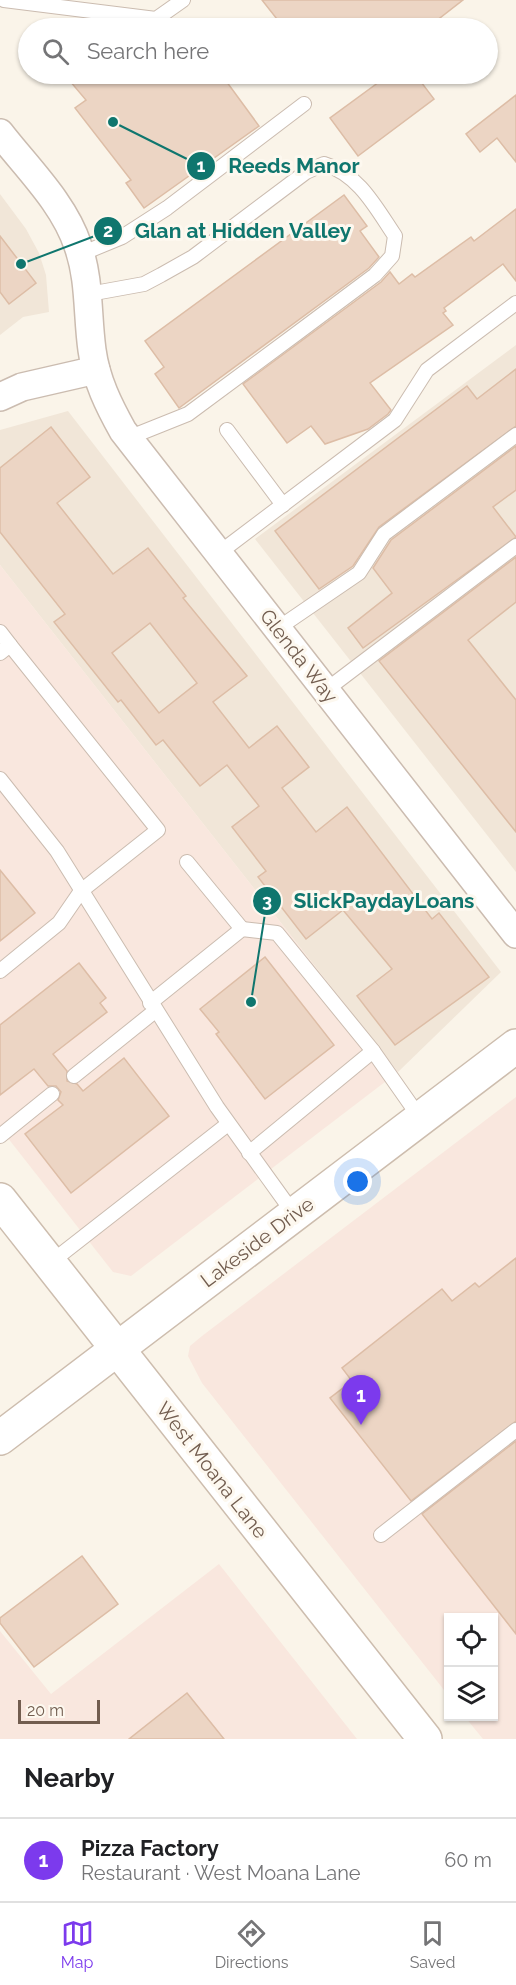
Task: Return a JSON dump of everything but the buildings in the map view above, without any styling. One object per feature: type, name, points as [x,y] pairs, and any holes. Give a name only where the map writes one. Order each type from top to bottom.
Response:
[{"type":"main road","name":"Lakeside Drive","points":[[0,1438],[516,1046]]},
{"type":"main road","name":"West Moana Lane","points":[[0,1200],[424,1739]]},
{"type":"street","points":[[0,133],[62,212],[79,249]]},
{"type":"street","name":"Glenda Way","points":[[79,249],[89,294],[92,351],[96,370],[107,402],[128,438],[516,934]]},
{"type":"street","points":[[0,397],[22,387],[96,370]]},
{"type":"lane","points":[[4,0],[148,18]]},
{"type":"lane","points":[[157,18],[183,0]]},
{"type":"lane","points":[[79,249],[122,237],[167,208],[304,104]]},
{"type":"lane","points":[[89,294],[144,284],[161,275],[193,257],[306,172],[324,164],[340,169],[362,188],[395,236],[392,256],[375,275],[188,414],[128,438]]},
{"type":"lane","points":[[219,554],[395,420],[427,370],[516,303]]},
{"type":"lane","points":[[227,430],[283,505]]},
{"type":"lane","points":[[278,628],[359,573],[384,534],[516,435]]},
{"type":"lane","points":[[326,690],[516,546]]},
{"type":"lane","points":[[0,632],[5,649],[158,830],[81,891],[59,923],[0,971]]},
{"type":"lane","points":[[0,779],[57,851],[228,1124],[294,1214]]},
{"type":"lane","points":[[187,862],[242,929],[277,933],[373,1051],[420,1118]]},
{"type":"lane","points":[[74,1076],[242,929]]},
{"type":"lane","points":[[249,1153],[373,1051]]},
{"type":"lane","points":[[0,1136],[52,1094]]},
{"type":"lane","points":[[50,1263],[228,1124]]},
{"type":"lane","points":[[381,1535],[516,1430]]},
{"type":"shaded area","points":[[0,194],[26,229],[39,253],[46,275],[49,312],[23,317],[0,335]]},
{"type":"shaded area","points":[[516,345],[516,872],[255,539]]},
{"type":"shaded area","points":[[68,411],[501,972],[398,1072],[0,565],[0,430]]},
{"type":"shaded area","points":[[0,565],[398,1072],[131,1276],[113,1272],[0,1128]]},
{"type":"shaded area","points":[[516,1097],[516,1739],[483,1739],[468,1721],[498,1721],[498,1613],[444,1613],[444,1690],[202,1383],[188,1356],[190,1346]]},
{"type":"shaded area","points":[[219,1564],[357,1739],[0,1739],[0,1631],[51,1694]]},
{"type":"place","name":"Reeds Manor","points":[[113,122]]},
{"type":"place","name":"Glan at Hidden Valley","points":[[21,264]]},
{"type":"place","name":"SlickPaydayLoans","points":[[251,1002]]},
{"type":"place","name":"Pizza Factory","points":[[361,1425]]}]
